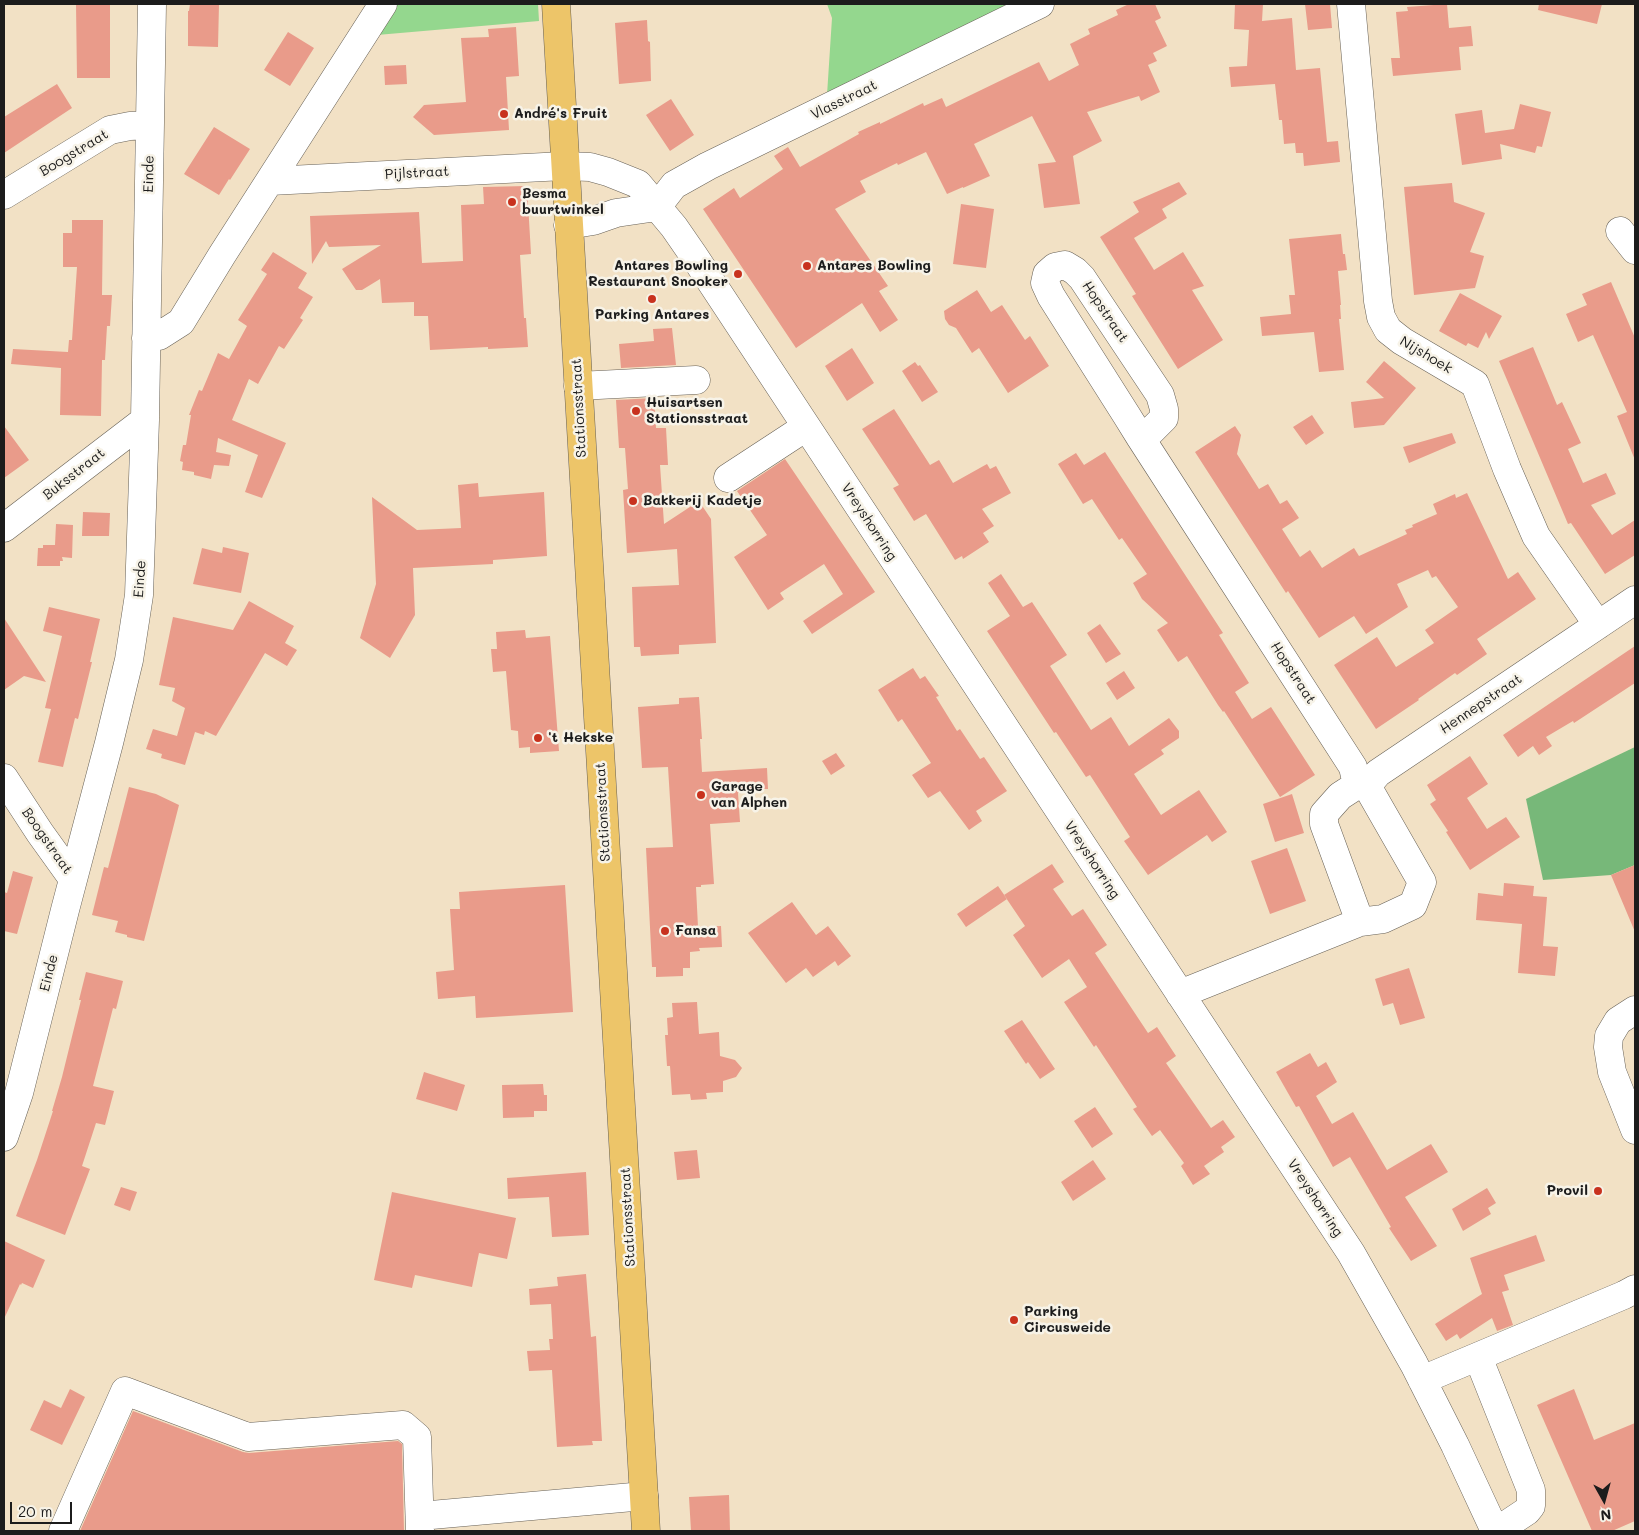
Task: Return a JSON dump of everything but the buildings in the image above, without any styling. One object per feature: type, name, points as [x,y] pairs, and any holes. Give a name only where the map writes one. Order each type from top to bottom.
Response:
[{"type":"main road","name":"Stationsstraat","points":[[556,4],[564,166],[646,1531]]},
{"type":"street","name":"Einde","points":[[4,1137],[19,1093],[109,743],[131,651],[139,595],[145,420],[152,4]]},
{"type":"street","points":[[146,338],[159,336],[181,322],[382,4]]},
{"type":"street","name":"Vlasstraat","points":[[657,207],[674,185],[708,166],[1040,4]]},
{"type":"street","name":"Nijshoek","points":[[1351,4],[1378,301],[1382,317],[1388,330],[1402,341],[1475,384],[1507,468],[1536,536],[1598,625]]},
{"type":"street","name":"Boogstraat","points":[[4,196],[110,130],[149,125]]},
{"type":"street","name":"Pijlstraat","points":[[270,181],[564,166]]},
{"type":"street","name":"Vreyshorring","points":[[564,166],[590,167],[638,184],[674,227],[694,256],[1351,1253],[1422,1380],[1496,1531]]},
{"type":"street","points":[[568,225],[593,221],[616,213],[657,207]]},
{"type":"street","name":"Hopstraat","points":[[1140,437],[1151,432],[1164,418],[1164,408],[1160,395],[1082,278],[1065,265],[1055,267],[1047,274],[1045,283],[1051,296],[1140,437],[1353,767],[1362,786]]},
{"type":"street","points":[[578,386],[696,380]]},
{"type":"street","name":"Buksstraat","points":[[4,528],[145,420]]},
{"type":"street","points":[[728,478],[806,427]]},
{"type":"street","points":[[1598,625],[1635,600]]},
{"type":"street","name":"Hennepstraat","points":[[1360,922],[1324,824],[1324,814],[1340,796],[1362,786],[1378,772],[1598,625]]},
{"type":"street","name":"Boogstraat","points":[[4,778],[73,879]]},
{"type":"street","points":[[1180,994],[1360,922],[1383,919],[1413,905],[1422,882],[1362,786]]},
{"type":"street","points":[[1635,1010],[1618,1021],[1609,1036],[1608,1056],[1625,1075],[1635,1130]]},
{"type":"street","points":[[1422,1380],[1635,1289]]},
{"type":"street","points":[[1478,1357],[1531,1490],[1531,1506],[1527,1512],[1496,1531]]},
{"type":"street","points":[[63,1531],[125,1391],[248,1437],[402,1424],[416,1437],[420,1524],[644,1496]]},
{"type":"green space","points":[[396,4],[538,4],[539,21],[377,35]]},
{"type":"green space","points":[[827,4],[1008,4],[827,95],[832,18]]},
{"type":"green space","points":[[1635,747],[1635,865],[1611,875],[1543,880],[1526,799]]},
{"type":"place","name":"André's Fruit","points":[[504,114]]},
{"type":"place","name":"Besma buurtwinkel","points":[[512,202]]},
{"type":"place","name":"Antares Bowling","points":[[807,266]]},
{"type":"place","name":"Antares Bowling Restaurant Snooker","points":[[738,274]]},
{"type":"place","name":"Parking Antares","points":[[652,299]]},
{"type":"place","name":"Huisartsen Stationsstraat","points":[[636,411]]},
{"type":"place","name":"Bakkerij Kadetje","points":[[633,501]]},
{"type":"place","name":"'t Hekske","points":[[538,738]]},
{"type":"place","name":"Garage van Alphen","points":[[701,795]]},
{"type":"place","name":"Fansa","points":[[665,931]]},
{"type":"place","name":"Provil","points":[[1598,1191]]},
{"type":"place","name":"Parking Circusweide","points":[[1014,1320]]}]
